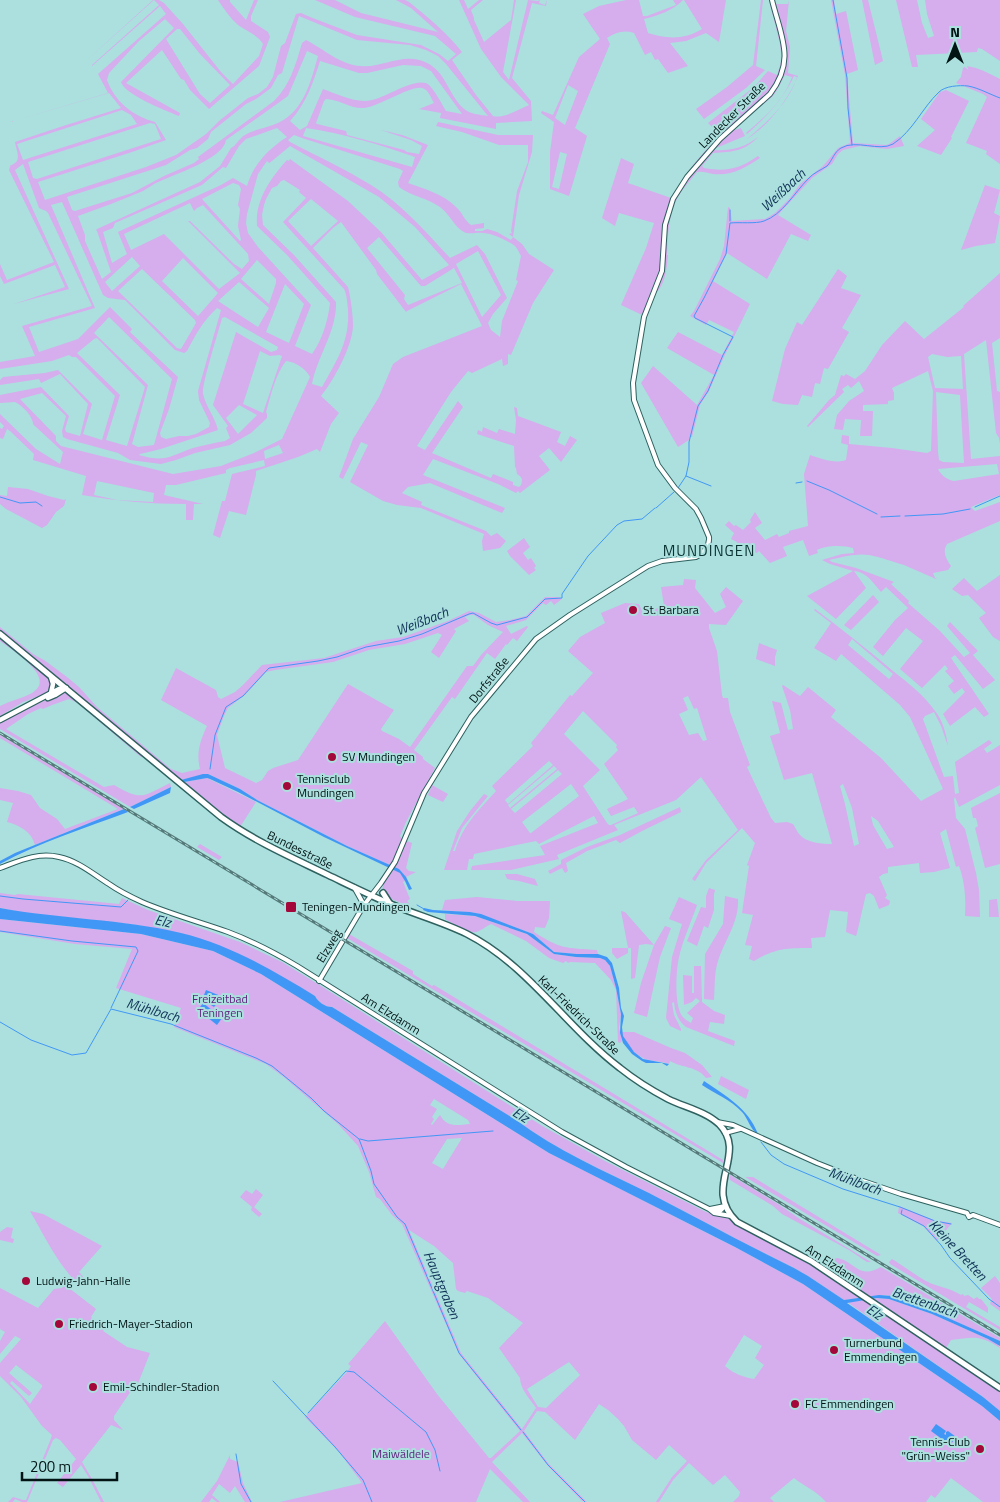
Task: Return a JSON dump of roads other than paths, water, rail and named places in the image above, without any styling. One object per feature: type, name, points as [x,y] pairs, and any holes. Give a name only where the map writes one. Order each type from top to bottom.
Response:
[{"type":"main road","name":"Bundesstraße","points":[[0,634],[221,817],[251,837],[371,895],[417,914]]},
{"type":"main road","points":[[50,675],[53,684],[51,693]]},
{"type":"main road","points":[[41,700],[59,688],[66,688]]},
{"type":"main road","points":[[0,720],[66,688]]},
{"type":"main road","points":[[383,893],[391,904]]},
{"type":"main road","name":"Karl-Friedrich-Straße","points":[[417,914],[466,933],[494,950],[512,964],[580,1033],[613,1063],[660,1094],[716,1122],[725,1133]]},
{"type":"main road","name":"Am Elzdamm","points":[[725,1133],[730,1150],[723,1191],[725,1206],[731,1216],[742,1225],[811,1262],[1000,1388]]},
{"type":"street","name":"Landecker Straße","points":[[696,557],[702,553],[710,540],[707,530],[696,509],[675,488],[658,465],[634,400],[633,383],[644,317],[662,270],[665,225],[673,199],[687,177],[720,139],[770,94],[782,73],[785,56],[784,40],[772,0]]},
{"type":"street","name":"Dorfstraße","points":[[371,895],[391,868],[424,793],[471,717],[536,639],[570,615],[648,566],[662,561],[696,557]]},
{"type":"street","name":"Am Elzdamm","points":[[0,868],[27,858],[53,856],[76,863],[116,889],[142,902],[261,946],[297,966],[562,1132],[714,1213],[731,1216]]},
{"type":"street","points":[[381,883],[383,893]]},
{"type":"street","points":[[354,887],[364,905]]},
{"type":"street","name":"Elzweg","points":[[320,981],[371,895]]},
{"type":"street","points":[[716,1122],[733,1125],[843,1174],[901,1194],[967,1213],[969,1217],[973,1215],[1000,1225]]},
{"type":"street","points":[[725,1133],[733,1125]]},
{"type":"street","points":[[725,1133],[740,1129]]},
{"type":"street","points":[[709,1209],[725,1206]]},
{"type":"water","points":[[208,774],[240,789],[257,800],[347,846],[399,869],[406,877],[412,889],[409,890],[400,873],[324,837],[238,792],[207,778],[184,782],[181,780]]},
{"type":"water","points":[[171,787],[170,793],[134,809],[130,807]]},
{"type":"water","points":[[124,809],[128,812],[47,842],[0,864],[0,861],[15,853]]},
{"type":"water","points":[[0,908],[159,928],[199,938],[234,951],[299,986],[315,996],[322,1004],[332,1007],[547,1141],[794,1268],[844,1300],[879,1295],[892,1296],[1000,1341],[1000,1346],[932,1314],[889,1299],[877,1298],[847,1303],[983,1397],[1000,1411],[1000,1421],[982,1406],[803,1284],[735,1247],[549,1153],[261,974],[213,951],[141,934],[0,919]]},
{"type":"water","points":[[424,908],[481,914],[533,934],[554,952],[598,954],[607,957],[612,963],[619,988],[621,1008],[624,1016],[623,1036],[634,1052],[643,1059],[669,1064],[667,1066],[662,1063],[646,1063],[632,1054],[623,1043],[620,1033],[621,1014],[616,988],[610,966],[605,960],[554,954],[527,934],[475,916],[428,912],[423,910]]},
{"type":"water","points":[[206,990],[223,997],[220,1004],[217,1003],[214,1007],[205,1001],[207,997],[204,995]]},
{"type":"water","points":[[203,1003],[222,1018],[217,1025],[198,1010]]},
{"type":"water","points":[[704,1081],[735,1103],[754,1125],[758,1134],[753,1130],[746,1117],[738,1108],[702,1085]]},
{"type":"water","points":[[936,1424],[946,1431],[944,1434],[946,1435],[948,1431],[956,1437],[950,1445],[931,1431]]},
{"type":"waterway","points":[[833,0],[847,78],[852,145]]},
{"type":"waterway","name":"Weißbach","points":[[678,488],[686,476],[689,462],[689,442],[698,406],[708,391],[723,355],[733,337],[694,316],[726,254],[730,223],[764,221],[777,214],[810,177],[827,166],[841,148],[853,145],[881,147],[893,144],[906,133],[933,98],[945,88],[968,86],[1000,98]]},
{"type":"waterway","points":[[730,210],[730,221]]},
{"type":"waterway","points":[[686,476],[711,486]]},
{"type":"waterway","points":[[807,481],[877,514]]},
{"type":"waterway","points":[[796,483],[802,482]]},
{"type":"waterway","name":"Weißbach","points":[[656,508],[674,492]]},
{"type":"waterway","points":[[975,507],[1000,496]]},
{"type":"waterway","points":[[0,497],[20,503],[36,502],[42,506]]},
{"type":"waterway","name":"Weißbach","points":[[210,769],[215,735],[226,707],[243,696],[269,668],[318,661],[366,647],[399,641],[422,634],[473,613],[497,625],[527,617],[545,599],[562,598],[562,594],[588,556],[617,525],[624,521],[642,519],[655,508]]},
{"type":"waterway","points":[[905,516],[943,514],[970,509]]},
{"type":"waterway","points":[[881,517],[900,516]]},
{"type":"waterway","points":[[0,896],[121,907],[128,900]]},
{"type":"waterway","name":"Mühlbach","points":[[417,905],[424,909]]},
{"type":"waterway","points":[[0,931],[72,941],[136,947],[138,951],[111,1008]]},
{"type":"waterway","name":"Mühlbach","points":[[0,1022],[31,1040],[72,1055],[86,1053],[111,1009],[171,1024],[272,1066],[359,1139],[374,1184],[397,1217],[405,1224],[459,1353],[521,1430]]},
{"type":"waterway","points":[[360,1139],[368,1141],[493,1131]]},
{"type":"waterway","name":"Mühlbach","points":[[761,1142],[771,1155],[784,1164],[843,1189],[900,1207],[935,1221],[951,1224]]},
{"type":"waterway","name":"Kleine Bretten","points":[[902,1210],[901,1214],[924,1226],[950,1258],[989,1299],[1000,1307]]},
{"type":"waterway","points":[[308,1413],[346,1371],[354,1372],[426,1432],[435,1450],[440,1471]]},
{"type":"waterway","points":[[273,1381],[363,1480],[372,1502]]},
{"type":"waterway","name":"Hauptgraben","points":[[523,1432],[548,1465],[585,1502]]},
{"type":"waterway","points":[[236,1454],[241,1484],[251,1502]]},
{"type":"railway","points":[[0,733],[1000,1335]]},
{"type":"place","name":"St. Barbara","points":[[633,610]]},
{"type":"place","name":"SV Mundingen","points":[[332,757]]},
{"type":"place","name":"Tennisclub Mundingen","points":[[287,786]]},
{"type":"place","name":"Teningen-Mundingen","points":[[291,907]]},
{"type":"place","name":"Ludwig-Jahn-Halle","points":[[26,1281]]},
{"type":"place","name":"Friedrich-Mayer-Stadion","points":[[59,1324]]},
{"type":"place","name":"Turnerbund Emmendingen","points":[[834,1350]]},
{"type":"place","name":"Emil-Schindler-Stadion","points":[[93,1387]]},
{"type":"place","name":"FC Emmendingen","points":[[795,1404]]},
{"type":"place","name":"Tennis-Club \"Grün-Weiss\"","points":[[980,1449]]},
{"type":"district","name":"MUNDINGEN","points":[[709,551]]},
{"type":"water label","name":"Elz","points":[[163,921]]},
{"type":"water label","name":"Elz","points":[[521,1115]]},
{"type":"water label","name":"Brettenbach","points":[[925,1302]]},
{"type":"water label","name":"Elz","points":[[875,1312]]},
{"type":"park label","name":"Freizeitbad Teningen","points":[[220,1006]]},
{"type":"park label","name":"Maiwäldele","points":[[401,1454]]}]
